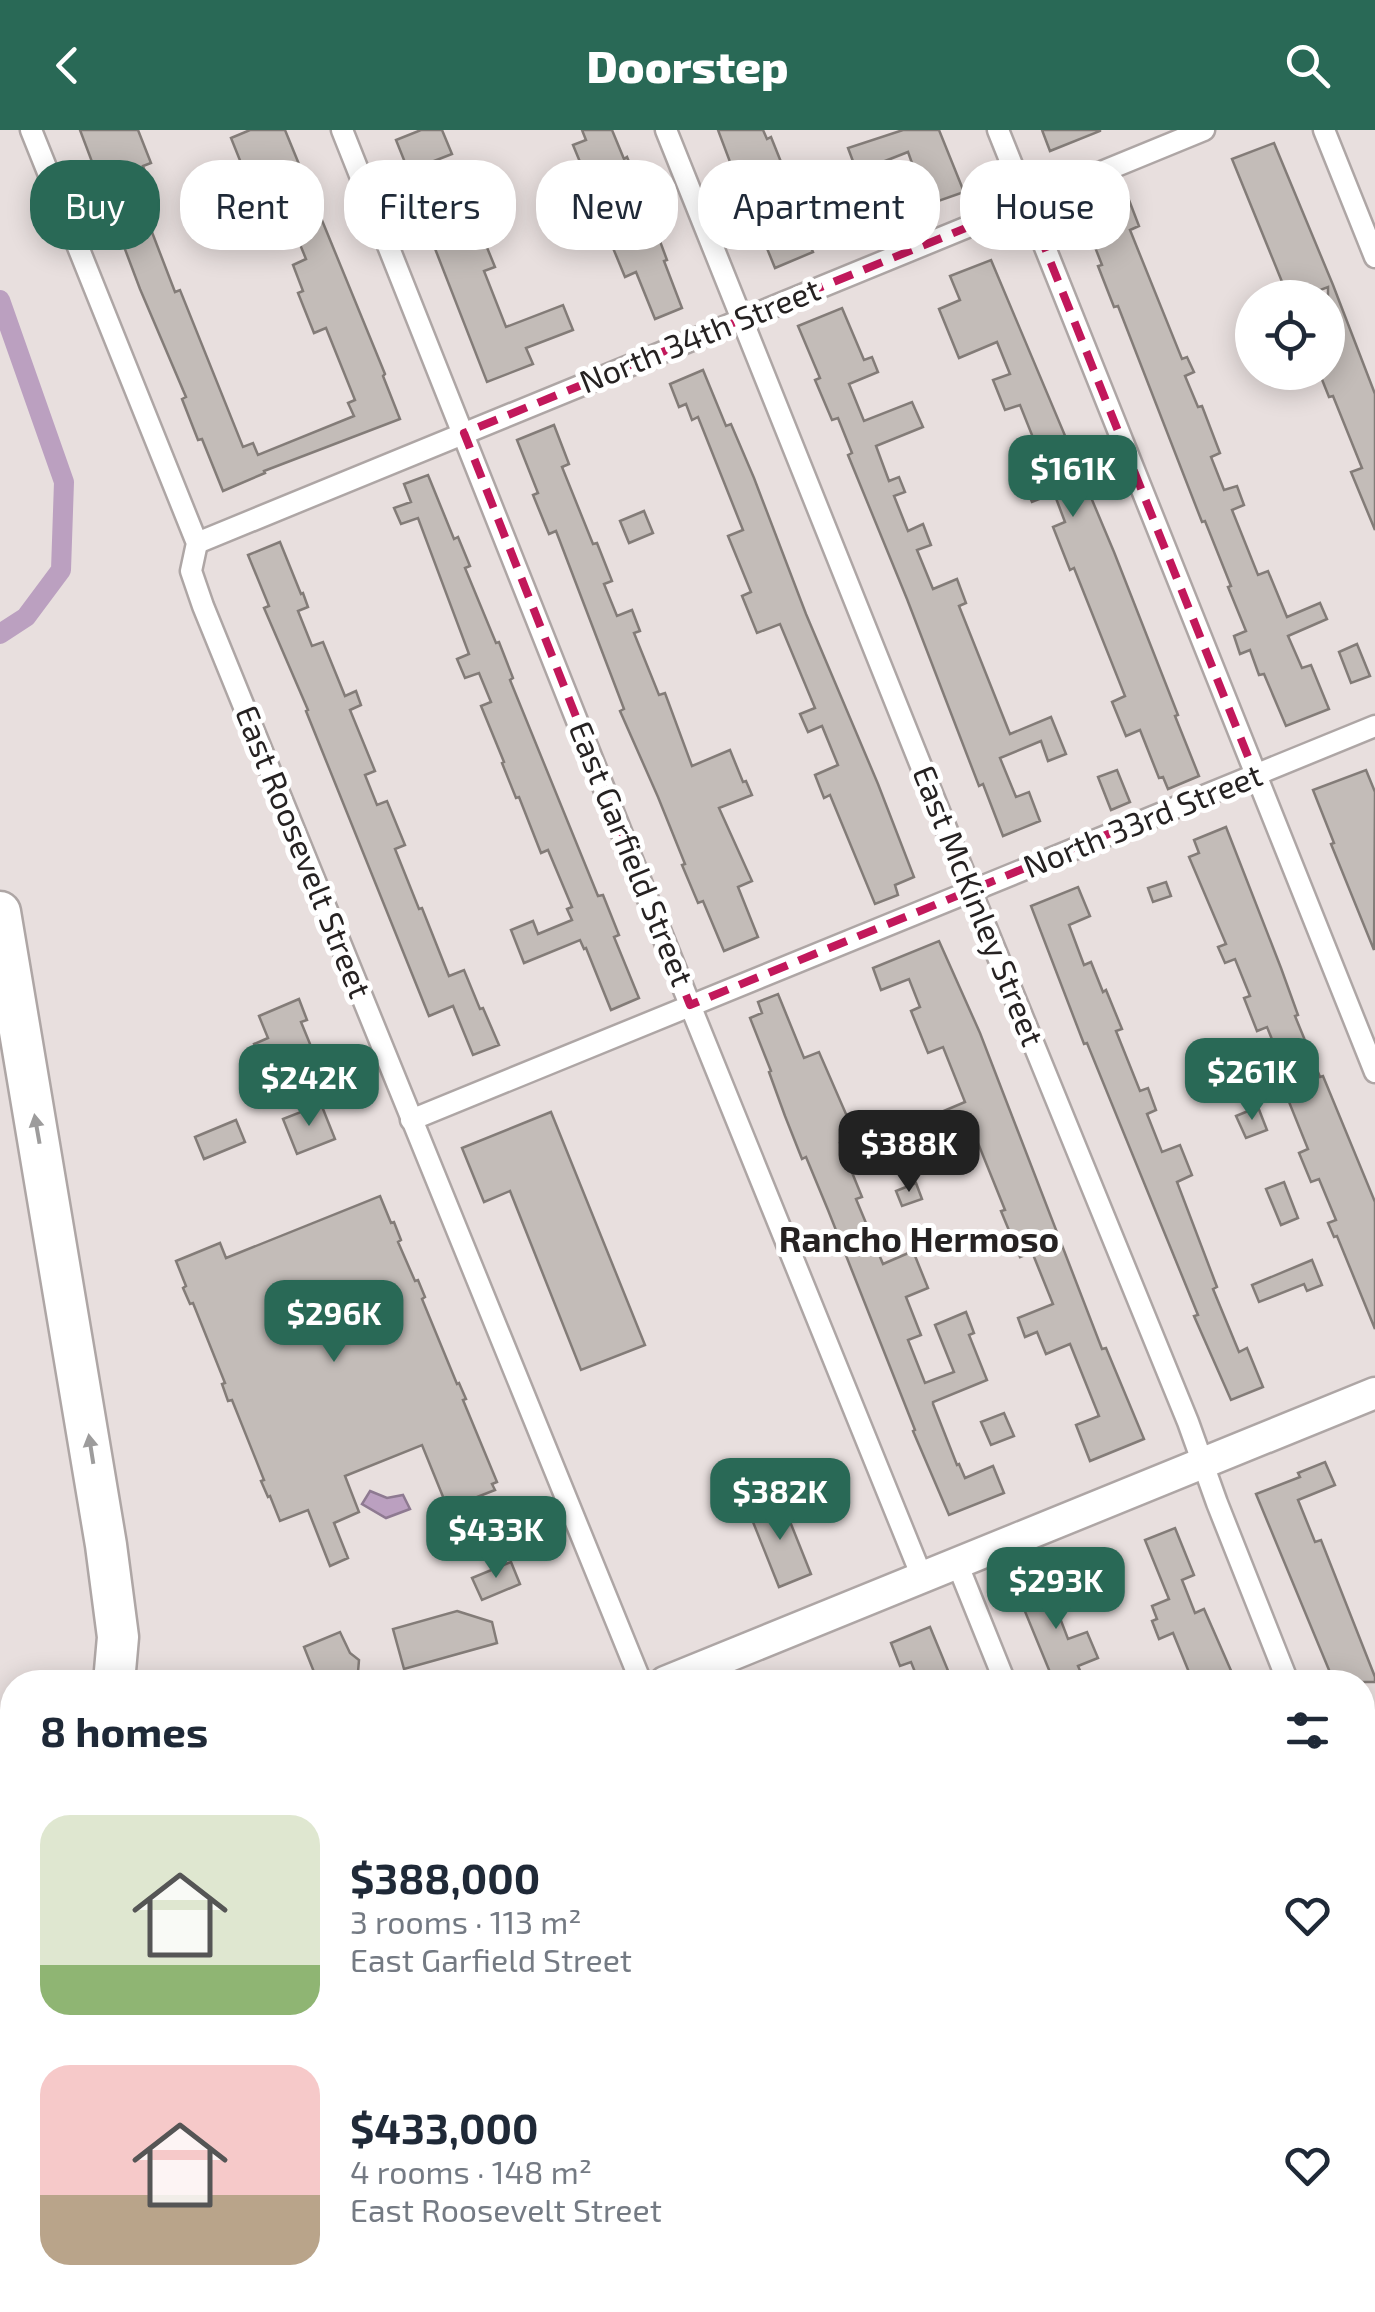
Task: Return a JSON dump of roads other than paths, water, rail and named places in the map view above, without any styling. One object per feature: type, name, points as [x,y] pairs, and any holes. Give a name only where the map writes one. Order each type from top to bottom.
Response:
[{"type":"highway","points":[[0,912],[92,1452],[118,1637],[128,1670]]},
{"type":"highway","points":[[115,1670],[118,1637]]},
{"type":"main road","points":[[694,1670],[1375,1392]]},
{"type":"street","name":"East Roosevelt Street","points":[[30,130],[197,543],[192,570],[203,606],[635,1670]]},
{"type":"street","name":"East Garfield Street","points":[[342,130],[922,1578]]},
{"type":"street","name":"East McKinley Street","points":[[666,130],[1188,1422],[1283,1670]]},
{"type":"street","points":[[998,130],[1010,160]]},
{"type":"street","name":"North 34th Street","points":[[1130,161],[1204,130]]},
{"type":"street","points":[[1324,130],[1375,257]]},
{"type":"street","name":"North 34th Street","points":[[197,543],[960,230]]},
{"type":"street","points":[[1046,250],[1375,1072]]},
{"type":"street","name":"North 33rd Street","points":[[410,1120],[1375,726]]},
{"type":"street","points":[[957,1563],[1000,1670]]},
{"type":"waterway","points":[[0,300],[64,482],[61,570],[26,617],[0,634]]},
{"type":"district","name":"Rancho Hermoso","points":[[919,1240]]}]
